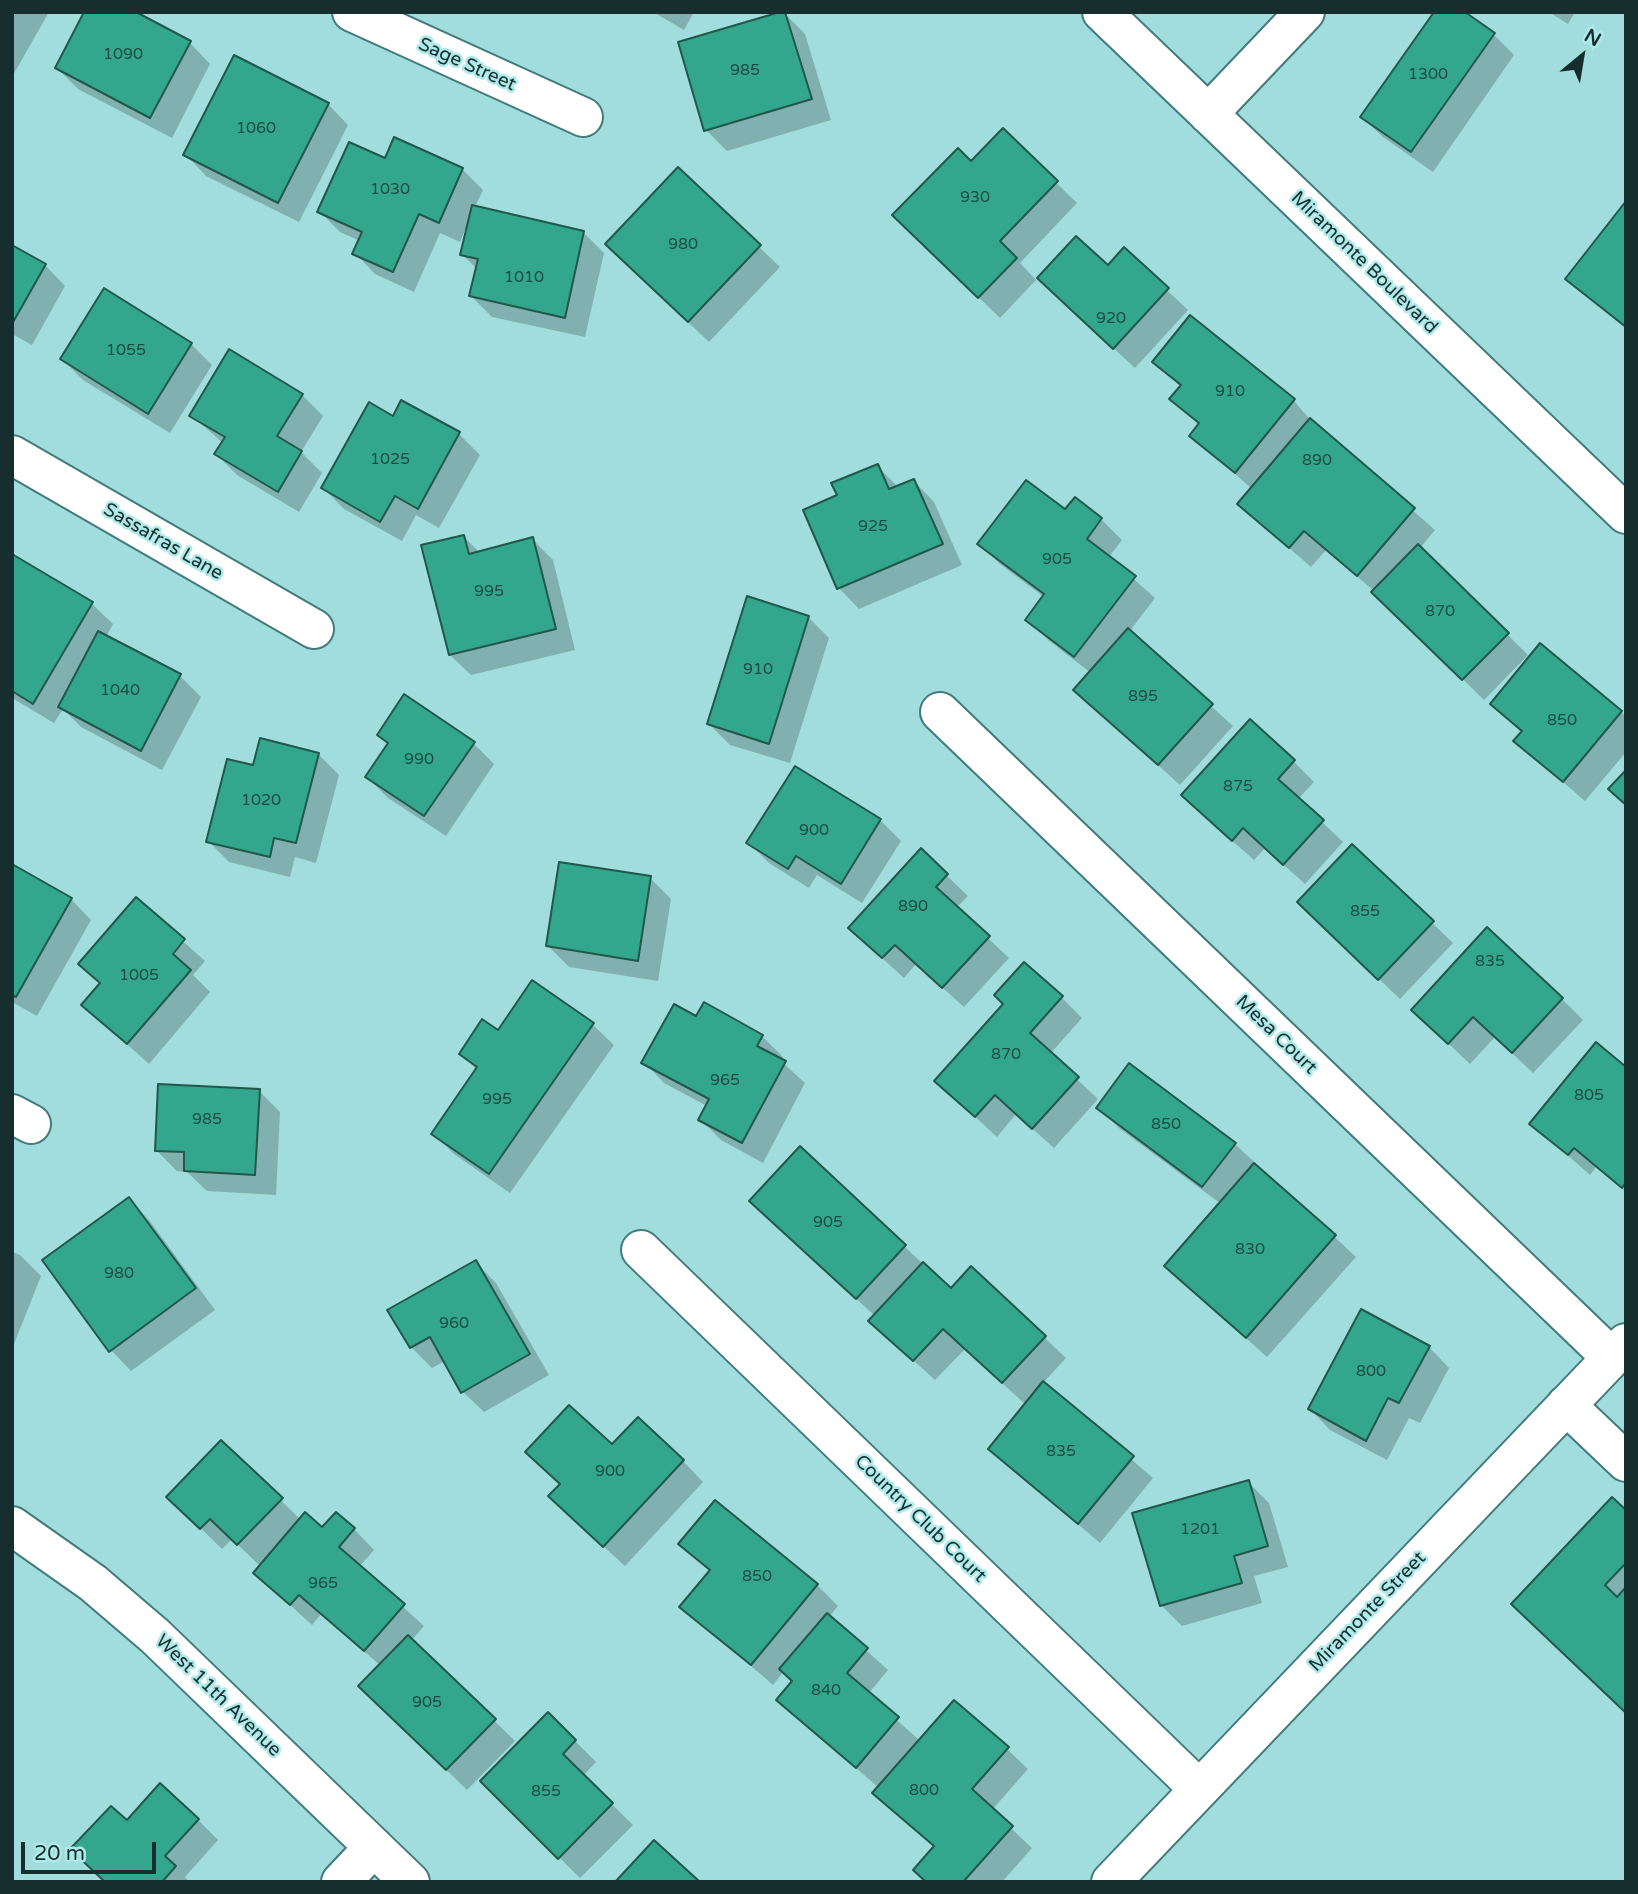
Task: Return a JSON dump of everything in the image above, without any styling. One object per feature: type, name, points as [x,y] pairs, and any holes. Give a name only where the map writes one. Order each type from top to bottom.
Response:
[{"type":"street","name":"Sage Street","points":[[352,12],[583,117]]},
{"type":"street","name":"Miramonte Boulevard","points":[[1102,12],[1625,511]]},
{"type":"street","points":[[1209,114],[1305,12]]},
{"type":"street","name":"Sassafras Lane","points":[[12,455],[314,629]]},
{"type":"street","name":"Mesa Court","points":[[940,712],[1619,1350]]},
{"type":"street","name":"Country Club Court","points":[[641,1250],[1199,1789]]},
{"type":"street","name":"Miramonte Street","points":[[1120,1879],[1199,1789],[1619,1350]]},
{"type":"street","points":[[1566,1405],[1626,1462]]},
{"type":"street","name":"West 11th Avenue","points":[[12,1526],[83,1575],[155,1636],[410,1882]]},
{"type":"street","points":[[341,1882],[374,1847]]},
{"type":"building","points":[[84,12],[136,12],[191,41],[150,118],[55,68]]},
{"type":"building","points":[[785,12],[812,99],[704,131],[678,42]]},
{"type":"building","points":[[1434,12],[1465,12],[1495,33],[1411,152],[1360,117]]},
{"type":"building","points":[[234,55],[329,103],[278,203],[183,155]]},
{"type":"building","points":[[1003,128],[1058,181],[1000,241],[1017,258],[978,298],[892,215],[958,148],[971,161]]},
{"type":"building","points":[[394,137],[463,168],[439,223],[419,214],[393,272],[352,254],[362,232],[317,212],[349,142],[385,158]]},
{"type":"building","points":[[678,167],[761,245],[688,322],[605,244]]},
{"type":"building","points":[[1626,201],[1626,327],[1565,279]]},
{"type":"building","points":[[472,205],[584,231],[565,318],[469,296],[478,259],[460,255]]},
{"type":"building","points":[[1076,236],[1108,265],[1124,247],[1169,288],[1113,349],[1037,278]]},
{"type":"building","points":[[12,245],[46,264],[12,324]]},
{"type":"building","points":[[104,288],[192,343],[148,414],[60,359]]},
{"type":"building","points":[[1190,315],[1295,399],[1235,473],[1189,436],[1199,423],[1169,399],[1181,385],[1152,362]]},
{"type":"building","points":[[229,349],[303,394],[277,436],[302,451],[278,492],[214,454],[225,437],[189,416]]},
{"type":"building","points":[[401,400],[460,432],[418,509],[395,496],[380,522],[321,488],[369,402],[393,416]]},
{"type":"building","points":[[1310,418],[1415,508],[1357,576],[1304,531],[1289,548],[1237,504]]},
{"type":"building","points":[[878,464],[889,489],[914,479],[943,544],[837,589],[803,510],[837,495],[831,483]]},
{"type":"building","points":[[1026,480],[1065,509],[1075,497],[1102,518],[1087,539],[1136,576],[1074,657],[1025,620],[1044,594],[977,544]]},
{"type":"building","points":[[464,535],[469,554],[533,537],[556,629],[449,655],[421,545]]},
{"type":"building","points":[[1418,544],[1509,633],[1462,680],[1371,592]]},
{"type":"building","points":[[12,554],[93,602],[33,704],[12,691]]},
{"type":"building","points":[[747,596],[809,616],[769,744],[707,724]]},
{"type":"building","points":[[1128,628],[1213,704],[1158,765],[1073,690]]},
{"type":"building","points":[[98,631],[181,674],[141,751],[58,707]]},
{"type":"building","points":[[1540,643],[1622,711],[1563,782],[1513,741],[1522,731],[1490,704]]},
{"type":"building","points":[[404,694],[475,742],[424,816],[365,777],[388,743],[377,735]]},
{"type":"building","points":[[1250,719],[1295,760],[1278,779],[1324,820],[1283,865],[1243,828],[1232,841],[1181,795]]},
{"type":"building","points":[[260,738],[319,753],[296,843],[274,838],[270,857],[206,842],[227,759],[253,765]]},
{"type":"building","points":[[795,766],[881,819],[841,884],[796,856],[788,869],[746,843]]},
{"type":"building","points":[[1626,770],[1626,805],[1608,789]]},
{"type":"building","points":[[1352,844],[1434,921],[1378,980],[1297,902]]},
{"type":"building","points":[[921,848],[948,874],[936,887],[990,936],[942,988],[895,945],[882,958],[848,928]]},
{"type":"building","points":[[559,862],[651,876],[638,961],[546,946]]},
{"type":"building","points":[[12,864],[72,898],[16,997],[12,995]]},
{"type":"building","points":[[136,897],[185,939],[173,954],[191,970],[127,1044],[81,1005],[100,983],[78,964]]},
{"type":"building","points":[[1487,927],[1563,998],[1512,1053],[1473,1017],[1448,1044],[1411,1010]]},
{"type":"building","points":[[1024,962],[1063,996],[1030,1033],[1079,1077],[1032,1129],[995,1095],[975,1117],[934,1081],[1003,1004],[994,995]]},
{"type":"building","points":[[532,980],[594,1023],[489,1174],[431,1134],[477,1067],[459,1054],[482,1019],[498,1030]]},
{"type":"building","points":[[704,1002],[763,1035],[757,1046],[786,1061],[742,1143],[698,1120],[709,1099],[641,1063],[674,1004],[696,1016]]},
{"type":"building","points":[[1596,1042],[1626,1067],[1626,1182],[1622,1188],[1574,1148],[1568,1155],[1529,1124]]},
{"type":"building","points":[[1129,1063],[1236,1143],[1202,1187],[1096,1108]]},
{"type":"building","points":[[158,1084],[260,1089],[255,1175],[184,1171],[184,1152],[155,1151]]},
{"type":"building","points":[[800,1146],[906,1245],[856,1299],[749,1201]]},
{"type":"building","points":[[1254,1163],[1336,1235],[1246,1338],[1164,1266]]},
{"type":"building","points":[[129,1197],[196,1288],[109,1352],[42,1260]]},
{"type":"building","points":[[476,1260],[530,1354],[461,1393],[430,1337],[410,1348],[387,1310]]},
{"type":"building","points":[[923,1262],[951,1288],[971,1266],[1046,1336],[1002,1383],[943,1329],[913,1361],[868,1321]]},
{"type":"building","points":[[1361,1309],[1430,1346],[1399,1403],[1388,1398],[1366,1441],[1308,1409]]},
{"type":"building","points":[[1043,1381],[1134,1456],[1078,1524],[988,1449]]},
{"type":"building","points":[[569,1405],[612,1444],[638,1417],[684,1460],[603,1547],[548,1496],[560,1484],[525,1452]]},
{"type":"building","points":[[221,1440],[283,1498],[237,1545],[210,1519],[200,1529],[166,1497]]},
{"type":"building","points":[[1249,1480],[1268,1546],[1234,1556],[1242,1583],[1160,1606],[1132,1513]]},
{"type":"building","points":[[1612,1497],[1626,1510],[1626,1563],[1605,1585],[1617,1597],[1626,1587],[1626,1713],[1511,1604]]},
{"type":"building","points":[[715,1500],[818,1584],[751,1665],[679,1607],[710,1570],[678,1544]]},
{"type":"building","points":[[305,1512],[322,1527],[336,1512],[355,1528],[339,1547],[405,1604],[364,1651],[299,1595],[290,1605],[253,1573]]},
{"type":"building","points":[[827,1613],[868,1648],[847,1673],[899,1717],[856,1768],[776,1700],[792,1681],[779,1669]]},
{"type":"building","points":[[408,1635],[496,1719],[446,1770],[358,1686]]},
{"type":"building","points":[[954,1700],[1009,1747],[972,1789],[1013,1826],[963,1882],[926,1882],[913,1870],[934,1846],[872,1793]]},
{"type":"building","points":[[548,1712],[576,1740],[563,1754],[613,1803],[558,1859],[480,1781]]},
{"type":"building","points":[[160,1783],[199,1819],[165,1856],[176,1866],[162,1882],[105,1882],[70,1849],[111,1806],[127,1820]]},
{"type":"building","points":[[654,1840],[700,1882],[615,1882]]}]
